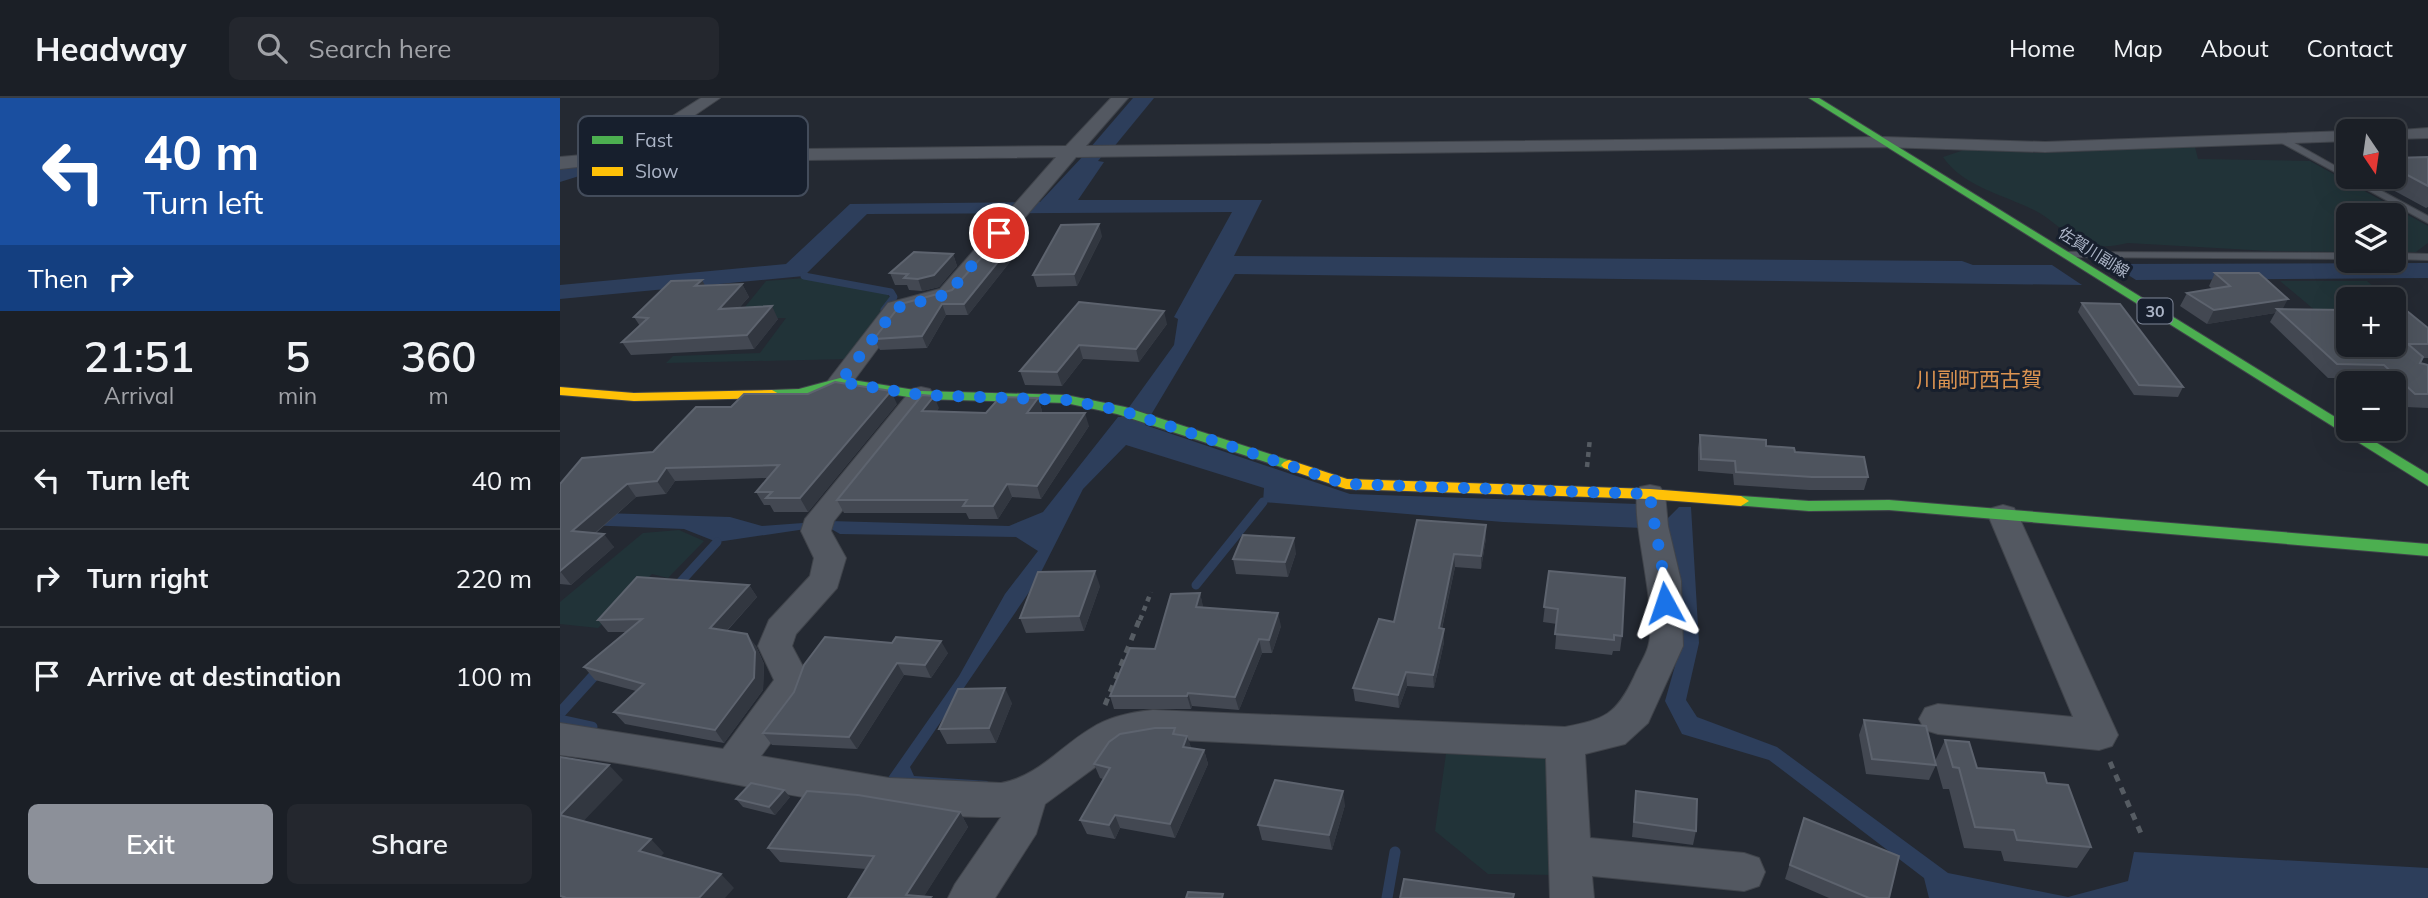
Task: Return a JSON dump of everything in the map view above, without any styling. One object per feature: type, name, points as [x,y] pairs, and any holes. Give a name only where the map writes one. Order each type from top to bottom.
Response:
[{"type":"street","points":[[682,116],[712,98]]},
{"type":"street","points":[[840,382],[896,308],[948,294],[1020,208],[1120,98]]},
{"type":"street","name":"佐賀川副線","points":[[1813,98],[2428,481]]},
{"type":"street","points":[[2406,134],[2428,133]]},
{"type":"street","points":[[808,155],[1883,142],[2045,147],[2336,137]]},
{"type":"street","points":[[560,163],[578,161]]},
{"type":"street","points":[[560,179],[578,172]]},
{"type":"street","points":[[560,391],[634,397],[799,393],[840,382],[921,395],[1066,400],[1120,410],[1154,420],[1346,484],[1650,494],[1809,506],[1889,505],[2428,550]]},
{"type":"street","points":[[733,765],[788,693],[792,680],[775,646],[781,629],[825,580],[830,558],[818,525],[921,395]]},
{"type":"street","points":[[560,739],[733,765],[830,788],[910,799],[1003,800],[1027,795],[1105,738],[1130,727],[1160,724],[1565,743],[1612,733],[1635,713],[1665,646],[1665,581],[1653,526],[1650,494]]},
{"type":"street","points":[[1937,719],[2099,735],[2003,515]]},
{"type":"street","points":[[1565,743],[1572,898]]},
{"type":"street","points":[[970,898],[1022,821],[1027,795]]},
{"type":"street","points":[[1572,855],[1744,873]]},
{"type":"lane","points":[[2281,139],[2336,169]]},
{"type":"lane","points":[[2372,189],[2428,220]]},
{"type":"lane","points":[[2066,255],[2336,256]]},
{"type":"lane","points":[[2406,257],[2428,257]]},
{"type":"path","points":[[1130,727],[1103,712],[1151,592]]},
{"type":"path","points":[[2099,735],[2143,838]]},
{"type":"shaded area","points":[[2195,147],[2198,159],[2310,161],[2336,175],[2336,189],[2361,189],[2386,203],[2336,203],[2336,252],[2128,243],[2099,246],[2075,238],[2036,211],[1973,183],[1951,167],[1943,157],[1964,150],[2040,153]]},
{"type":"shaded area","points":[[2406,214],[2428,226],[2428,243],[2416,252],[2406,252]]},
{"type":"shaded area","points":[[805,278],[887,293],[892,303],[848,359],[666,363],[673,356],[760,353],[786,318],[736,318],[766,281]]},
{"type":"shaded area","points":[[2280,281],[2367,281],[2374,287],[2336,287],[2336,317],[2323,317]]},
{"type":"shaded area","points":[[679,530],[704,541],[668,578],[652,574],[598,628],[560,624],[560,602],[643,533]]},
{"type":"shaded area","points":[[1446,754],[1548,758],[1557,875],[1488,874],[1435,831]]},
{"type":"water","points":[[1133,98],[1154,98],[1113,148],[1090,148]]},
{"type":"water","points":[[1084,155],[1103,155],[1098,161],[1104,162],[1078,200],[1262,200],[1234,256],[1962,261],[1973,265],[2052,265],[2082,285],[1235,274],[1145,425],[1350,494],[1638,504],[1643,528],[1503,522],[1263,502],[1264,488],[1126,445],[1083,489],[1036,582],[910,767],[914,776],[988,781],[984,786],[885,782],[959,676],[1005,594],[1038,551],[1016,537],[840,534],[826,526],[717,542],[684,529],[561,524],[571,512],[730,517],[762,526],[830,521],[1009,526],[1043,512],[1118,417],[1122,417],[1174,345],[1178,319],[1174,317],[1232,212],[867,214],[804,276],[560,299],[560,285],[786,264],[850,204],[1040,202]]},
{"type":"water","points":[[2336,263],[2336,273],[2406,273],[2406,263],[2428,263],[2428,278],[2136,280],[2111,264]]},
{"type":"water","points":[[1679,507],[1691,507],[1699,643],[1686,700],[1697,717],[1777,747],[1948,873],[2068,897],[2128,881],[2134,852],[2428,868],[2428,898],[1929,898],[1924,878],[1769,760],[1682,734],[1665,701],[1681,645],[1676,557],[1665,521]]},
{"type":"building","points":[[2428,157],[2428,186],[2406,174],[2406,158]]},
{"type":"building","points":[[1099,224],[1074,274],[1033,275],[1061,225]]},
{"type":"building","points":[[1010,247],[964,304],[942,304],[922,336],[874,339],[901,304],[952,290],[990,248]]},
{"type":"building","points":[[914,252],[953,254],[934,275],[918,279],[904,278],[908,274],[890,273]]},
{"type":"building","points":[[2215,273],[2259,273],[2288,299],[2214,310],[2187,293],[2230,286]]},
{"type":"building","points":[[702,280],[695,286],[742,284],[719,309],[772,306],[747,335],[622,342],[648,318],[634,317],[671,281]]},
{"type":"building","points":[[1079,302],[1164,311],[1136,349],[1079,345],[1057,372],[1020,371]]},
{"type":"building","points":[[2082,303],[2120,304],[2183,387],[2139,385]]},
{"type":"building","points":[[2277,309],[2336,310],[2336,357],[2406,357],[2406,311],[2428,328],[2428,344],[2408,344],[2423,357],[2420,363],[2428,365],[2428,394],[2415,394],[2406,386],[2406,371],[2390,371],[2384,365],[2337,364]]},
{"type":"building","points":[[835,382],[891,391],[800,498],[766,498],[772,492],[756,492],[779,465],[666,468],[657,481],[627,484],[572,531],[604,534],[560,571],[560,484],[582,458],[653,452],[696,407],[731,407],[744,394],[808,394]]},
{"type":"building","points":[[922,395],[934,396],[922,411],[986,413],[1000,397],[1038,398],[1027,413],[1085,413],[1037,486],[1007,484],[993,506],[963,506],[967,500],[837,500]]},
{"type":"building","points":[[1700,435],[1766,440],[1766,446],[1794,448],[1795,452],[1864,457],[1868,477],[1812,477],[1736,472],[1735,461],[1701,459]]},
{"type":"building","points":[[1417,520],[1486,525],[1481,556],[1454,554],[1439,628],[1444,629],[1433,675],[1406,672],[1398,695],[1353,688],[1379,619],[1394,622]]},
{"type":"building","points":[[1243,535],[1294,538],[1285,562],[1233,559]]},
{"type":"building","points":[[1095,571],[1079,616],[1020,618],[1038,572]]},
{"type":"building","points":[[1549,571],[1625,578],[1622,636],[1614,635],[1614,640],[1555,634],[1558,609],[1544,607]]},
{"type":"building","points":[[637,577],[749,585],[710,628],[747,634],[755,652],[754,678],[715,730],[614,712],[644,684],[584,667],[642,619],[598,620]]},
{"type":"building","points":[[1200,593],[1196,607],[1278,613],[1269,640],[1259,639],[1235,697],[1188,693],[1187,696],[1110,696],[1130,648],[1155,649],[1171,594]]},
{"type":"building","points":[[825,637],[892,643],[896,637],[941,641],[925,665],[897,663],[849,737],[763,733],[794,692],[804,665]]},
{"type":"building","points":[[1005,688],[989,728],[939,729],[958,689]]},
{"type":"building","points":[[1864,720],[1926,726],[1936,765],[1872,759]]},
{"type":"building","points":[[1155,728],[1175,728],[1173,734],[1187,736],[1183,747],[1204,750],[1170,824],[1115,815],[1109,825],[1080,820],[1110,768],[1094,764],[1109,742],[1120,734]]},
{"type":"building","points":[[1945,740],[1969,742],[1977,768],[2044,773],[2047,783],[2068,785],[2091,847],[2017,840],[2014,830],[1975,827],[1959,768],[1953,767]]},
{"type":"building","points":[[560,757],[609,765],[560,815]]},
{"type":"building","points":[[1275,780],[1343,791],[1329,835],[1258,825]]},
{"type":"building","points":[[751,783],[784,790],[769,807],[736,799]]},
{"type":"building","points":[[807,791],[858,795],[960,812],[906,895],[931,897],[848,898],[874,856],[768,848]]},
{"type":"building","points":[[1636,791],[1697,799],[1696,831],[1634,822]]},
{"type":"building","points":[[560,815],[651,839],[639,851],[721,874],[699,898],[563,898],[560,896]]},
{"type":"building","points":[[1804,818],[1899,856],[1889,898],[1869,898],[1790,865]]},
{"type":"building","points":[[1404,879],[1514,894],[1513,898],[1400,898]]},
{"type":"building","points":[[1188,892],[1223,894],[1222,898],[1186,898]]},
{"type":"waterway","points":[[560,176],[578,170]]},
{"type":"waterway","points":[[804,276],[891,292],[894,297],[884,310]]},
{"type":"waterway","points":[[1196,585],[1263,502]]},
{"type":"waterway","points":[[675,588],[717,542]]},
{"type":"waterway","points":[[560,713],[599,670]]},
{"type":"waterway","points":[[560,720],[592,727]]},
{"type":"waterway","points":[[1387,898],[1395,852]]},
{"type":"traffic: fast","points":[[1813,98],[2428,481]]},
{"type":"traffic: fast","points":[[772,394],[799,393],[840,382],[921,395],[1066,399],[1120,410],[1289,465]]},
{"type":"traffic: fast","points":[[1741,501],[1809,506],[1889,505],[2428,550]]},
{"type":"traffic: slow","points":[[560,391],[634,397],[772,394]]},
{"type":"traffic: slow","points":[[1289,465],[1346,484],[1650,494],[1741,501]]},
{"type":"district","name":"川副町西古賀","points":[[1979,379]]},
{"type":"route","points":[[999,233],[948,294],[904,303],[896,308],[840,382],[921,395],[1066,400],[1120,410],[1346,484],[1650,494],[1653,526],[1665,581],[1665,603]]}]
